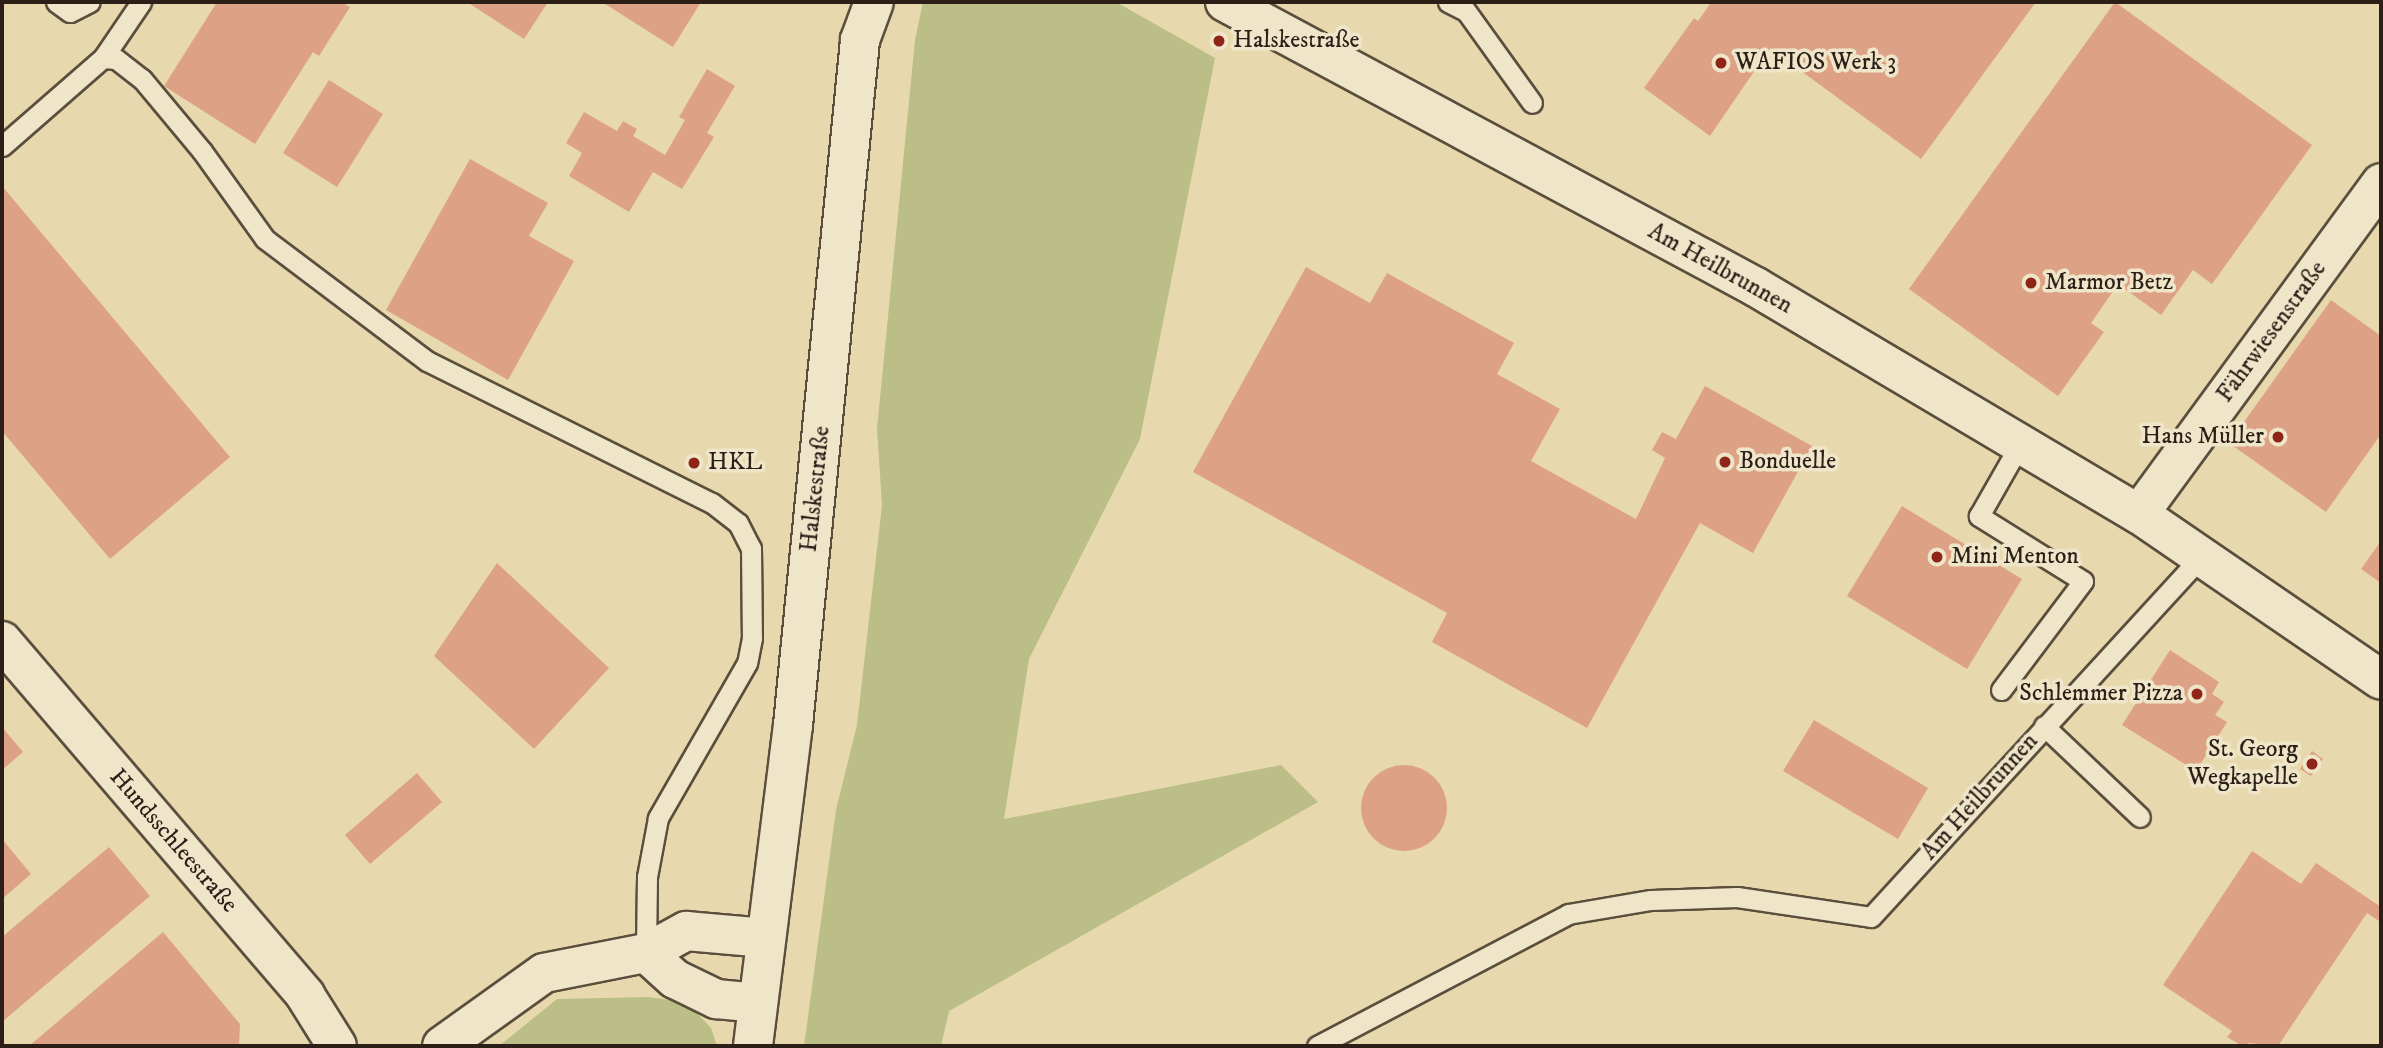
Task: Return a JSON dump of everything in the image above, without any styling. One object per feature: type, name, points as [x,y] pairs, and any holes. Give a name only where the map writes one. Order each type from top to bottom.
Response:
[{"type":"street","name":"Halskestraße","points":[[848,2],[860,40]]},
{"type":"street","name":"Halskestraße","points":[[753,1046],[793,725],[860,40],[874,2]]},
{"type":"street","name":"Am Heilbrunnen","points":[[1225,2],[1756,287],[2138,514],[2203,555],[2381,680]]},
{"type":"street","name":"Fährwiesenstraße","points":[[2138,514],[2381,183]]},
{"type":"street","name":"Hundsschleestraße","points":[[2,641],[304,995],[337,1046]]},
{"type":"street","points":[[442,1046],[544,973],[646,953],[686,931],[766,937]]},
{"type":"street","points":[[646,953],[676,979],[716,999],[758,1003]]},
{"type":"lane","points":[[56,2],[70,12],[90,2]]},
{"type":"lane","points":[[2,146],[103,58],[141,2]]},
{"type":"lane","points":[[1448,2],[1466,11],[1532,103]]},
{"type":"lane","points":[[103,58],[116,59],[142,79],[202,151],[265,239],[427,362],[712,503],[738,523],[751,548],[752,638],[747,663],[658,818],[647,877],[646,953]]},
{"type":"lane","points":[[2001,690],[2083,581],[1979,516],[2020,444]]},
{"type":"lane","name":"Am Heilbrunnen","points":[[1317,1046],[1568,914],[1651,900],[1737,897],[1871,917],[2203,555]]},
{"type":"lane","points":[[2044,726],[2140,817]]},
{"type":"green space","points":[[923,2],[1116,2],[1215,58],[1140,439],[1029,659],[1004,819],[1281,765],[1318,802],[949,1011],[941,1046],[804,1046],[836,810],[857,725],[882,505],[877,429],[915,40]]},
{"type":"green space","points":[[648,997],[677,1001],[696,1012],[711,1028],[717,1046],[499,1046],[557,999]]},
{"type":"building","points":[[217,2],[341,2],[350,7],[319,56],[313,52],[255,144],[164,86]]},
{"type":"building","points":[[467,2],[548,2],[524,39]]},
{"type":"building","points":[[602,2],[701,2],[673,47]]},
{"type":"building","points":[[1707,2],[2036,2],[1921,159],[1770,48],[1710,136],[1644,88],[1694,18],[1698,21],[1710,4]]},
{"type":"building","points":[[2115,2],[2312,145],[2212,284],[2193,270],[2161,315],[2118,284],[2091,323],[2104,332],[2058,396],[1909,289]]},
{"type":"building","points":[[707,69],[735,86],[707,133],[714,137],[682,189],[653,172],[629,212],[569,176],[582,153],[566,143],[584,112],[617,131],[623,121],[637,129],[633,136],[665,155],[685,120],[679,117]]},
{"type":"building","points":[[329,80],[383,114],[337,187],[283,153]]},
{"type":"building","points":[[470,159],[548,203],[529,236],[574,261],[508,380],[386,310]]},
{"type":"building","points":[[2,186],[230,457],[110,559],[2,431]]},
{"type":"building","points":[[1306,267],[1370,303],[1387,273],[1514,343],[1497,374],[1560,409],[1531,461],[1636,519],[1665,458],[1652,450],[1662,432],[1676,439],[1705,386],[1812,446],[1753,553],[1700,523],[1587,728],[1432,642],[1447,613],[1193,472]]},
{"type":"building","points":[[2331,300],[2381,336],[2381,434],[2326,512],[2229,443]]},
{"type":"building","points":[[1902,506],[2022,579],[1967,669],[1847,596]]},
{"type":"building","points":[[2381,541],[2381,583],[2361,569]]},
{"type":"building","points":[[497,563],[609,668],[534,749],[434,656]]},
{"type":"building","points":[[2170,650],[2219,682],[2212,694],[2224,702],[2215,715],[2227,722],[2196,771],[2122,725]]},
{"type":"building","points":[[1814,720],[1928,788],[1898,839],[1783,771]]},
{"type":"building","points":[[2,727],[23,752],[2,770]]},
{"type":"building","name":"St. Georg Wegkapelle","points":[[2312,751],[2323,759],[2311,776],[2300,769]]},
{"type":"building","points":[[1404,765],[1428,772],[1440,784],[1447,808],[1440,832],[1428,844],[1404,851],[1380,844],[1368,832],[1361,808],[1368,784],[1380,772]]},
{"type":"building","points":[[417,773],[442,802],[370,864],[345,835]]},
{"type":"building","points":[[2,839],[31,874],[2,899]]},
{"type":"building","points":[[109,847],[150,896],[2,1022],[2,937]]},
{"type":"building","points":[[2252,851],[2301,884],[2316,863],[2381,907],[2379,921],[2367,913],[2278,1046],[2249,1043],[2242,1046],[2227,1037],[2232,1031],[2163,985]]},
{"type":"building","points":[[163,932],[240,1024],[239,1046],[29,1046]]},
{"type":"place","name":"Halskestraße","points":[[1219,41]]},
{"type":"place","name":"WAFIOS Werk 3","points":[[1721,63]]},
{"type":"place","name":"Marmor Betz","points":[[2031,283]]},
{"type":"place","name":"Hans Müller","points":[[2278,437]]},
{"type":"place","name":"Bonduelle","points":[[1725,462]]},
{"type":"place","name":"HKL","points":[[694,463]]},
{"type":"place","name":"Mini Menton","points":[[1937,557]]},
{"type":"place","name":"Schlemmer Pizza","points":[[2197,694]]},
{"type":"place","name":"St. Georg Wegkapelle","points":[[2312,764]]}]
